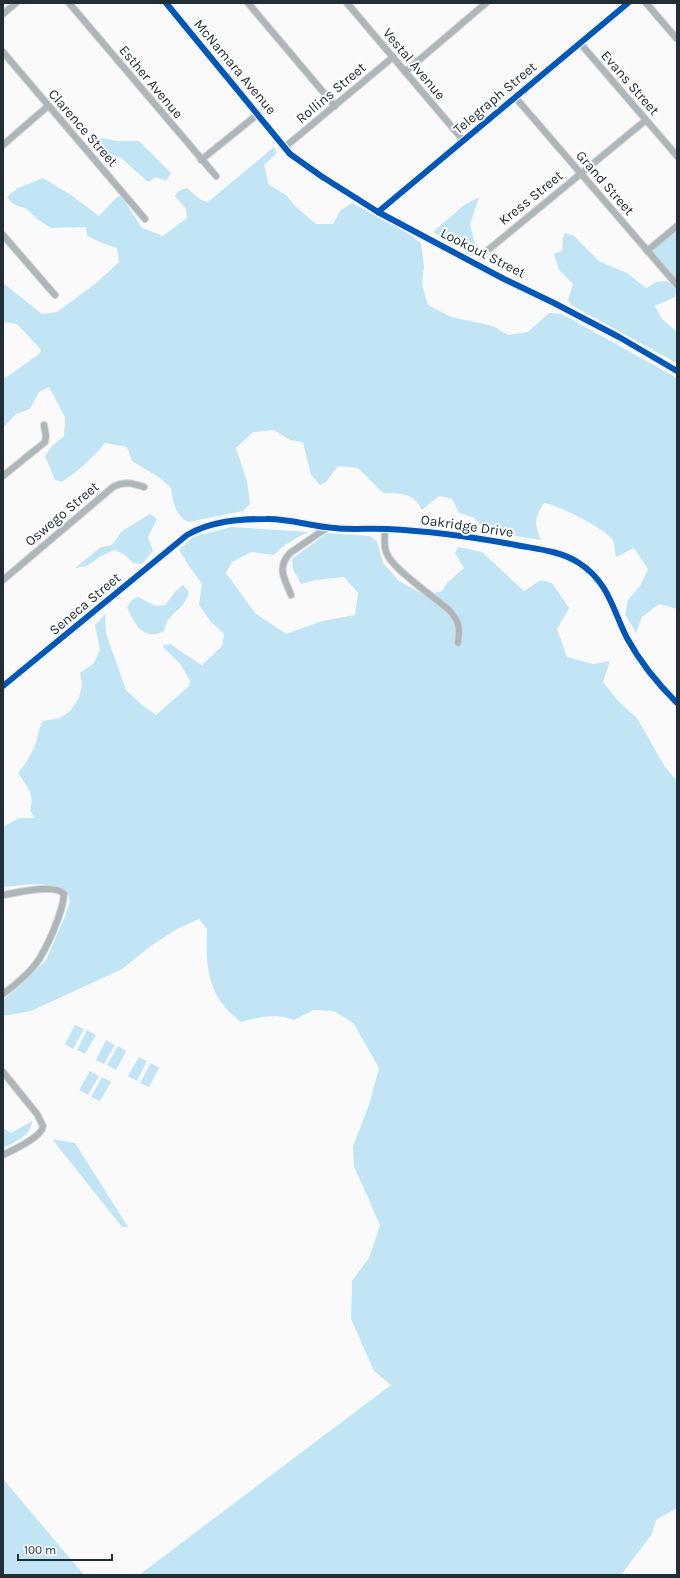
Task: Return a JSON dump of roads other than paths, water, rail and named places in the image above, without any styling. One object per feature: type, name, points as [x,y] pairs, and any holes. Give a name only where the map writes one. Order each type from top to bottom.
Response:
[{"type":"street","points":[[3,14],[16,3]]},
{"type":"street","name":"Esther Avenue","points":[[69,3],[216,176]]},
{"type":"street","name":"McNamara Avenue","points":[[166,3],[285,147]]},
{"type":"street","points":[[248,3],[335,106]]},
{"type":"street","name":"Vestal Avenue","points":[[347,3],[463,140]]},
{"type":"street","points":[[405,72],[486,3]]},
{"type":"street","name":"Telegraph Street","points":[[378,212],[628,3]]},
{"type":"street","points":[[646,3],[677,40]]},
{"type":"street","name":"Evans Street","points":[[580,43],[646,120],[675,148],[677,156]]},
{"type":"street","name":"Clarence Street","points":[[3,52],[117,185],[145,220]]},
{"type":"street","name":"Rollins Street","points":[[285,147],[393,58]]},
{"type":"street","name":"Grand Street","points":[[515,97],[677,285]]},
{"type":"street","points":[[3,145],[48,106]]},
{"type":"street","points":[[202,160],[258,114]]},
{"type":"street","name":"Kress Street","points":[[488,250],[646,120]]},
{"type":"street","name":"Lookout Street","points":[[285,147],[290,154],[321,176],[378,212],[587,320],[677,371]]},
{"type":"street","points":[[647,251],[677,226]]},
{"type":"street","points":[[3,235],[55,295]]},
{"type":"street","points":[[3,476],[45,442],[46,436],[44,426]]},
{"type":"street","name":"Oswego Street","points":[[3,580],[113,487],[121,483],[130,483],[144,487]]},
{"type":"street","name":"Oakridge Drive","points":[[182,540],[204,526],[215,523],[274,519],[328,527],[432,532],[484,539],[546,550],[559,554],[579,563],[588,570],[605,590],[627,638],[641,661],[677,703]]},
{"type":"street","points":[[291,595],[283,575],[282,567],[285,558],[328,527]]},
{"type":"street","points":[[385,529],[387,554],[400,569],[456,617],[460,631],[458,643]]},
{"type":"street","name":"Seneca Street","points":[[3,686],[182,540]]},
{"type":"street","points":[[3,895],[50,889],[58,890],[64,894],[56,924],[46,947],[35,965],[3,994]]},
{"type":"street","points":[[3,1072],[42,1121],[43,1129],[30,1140],[3,1155]]}]
